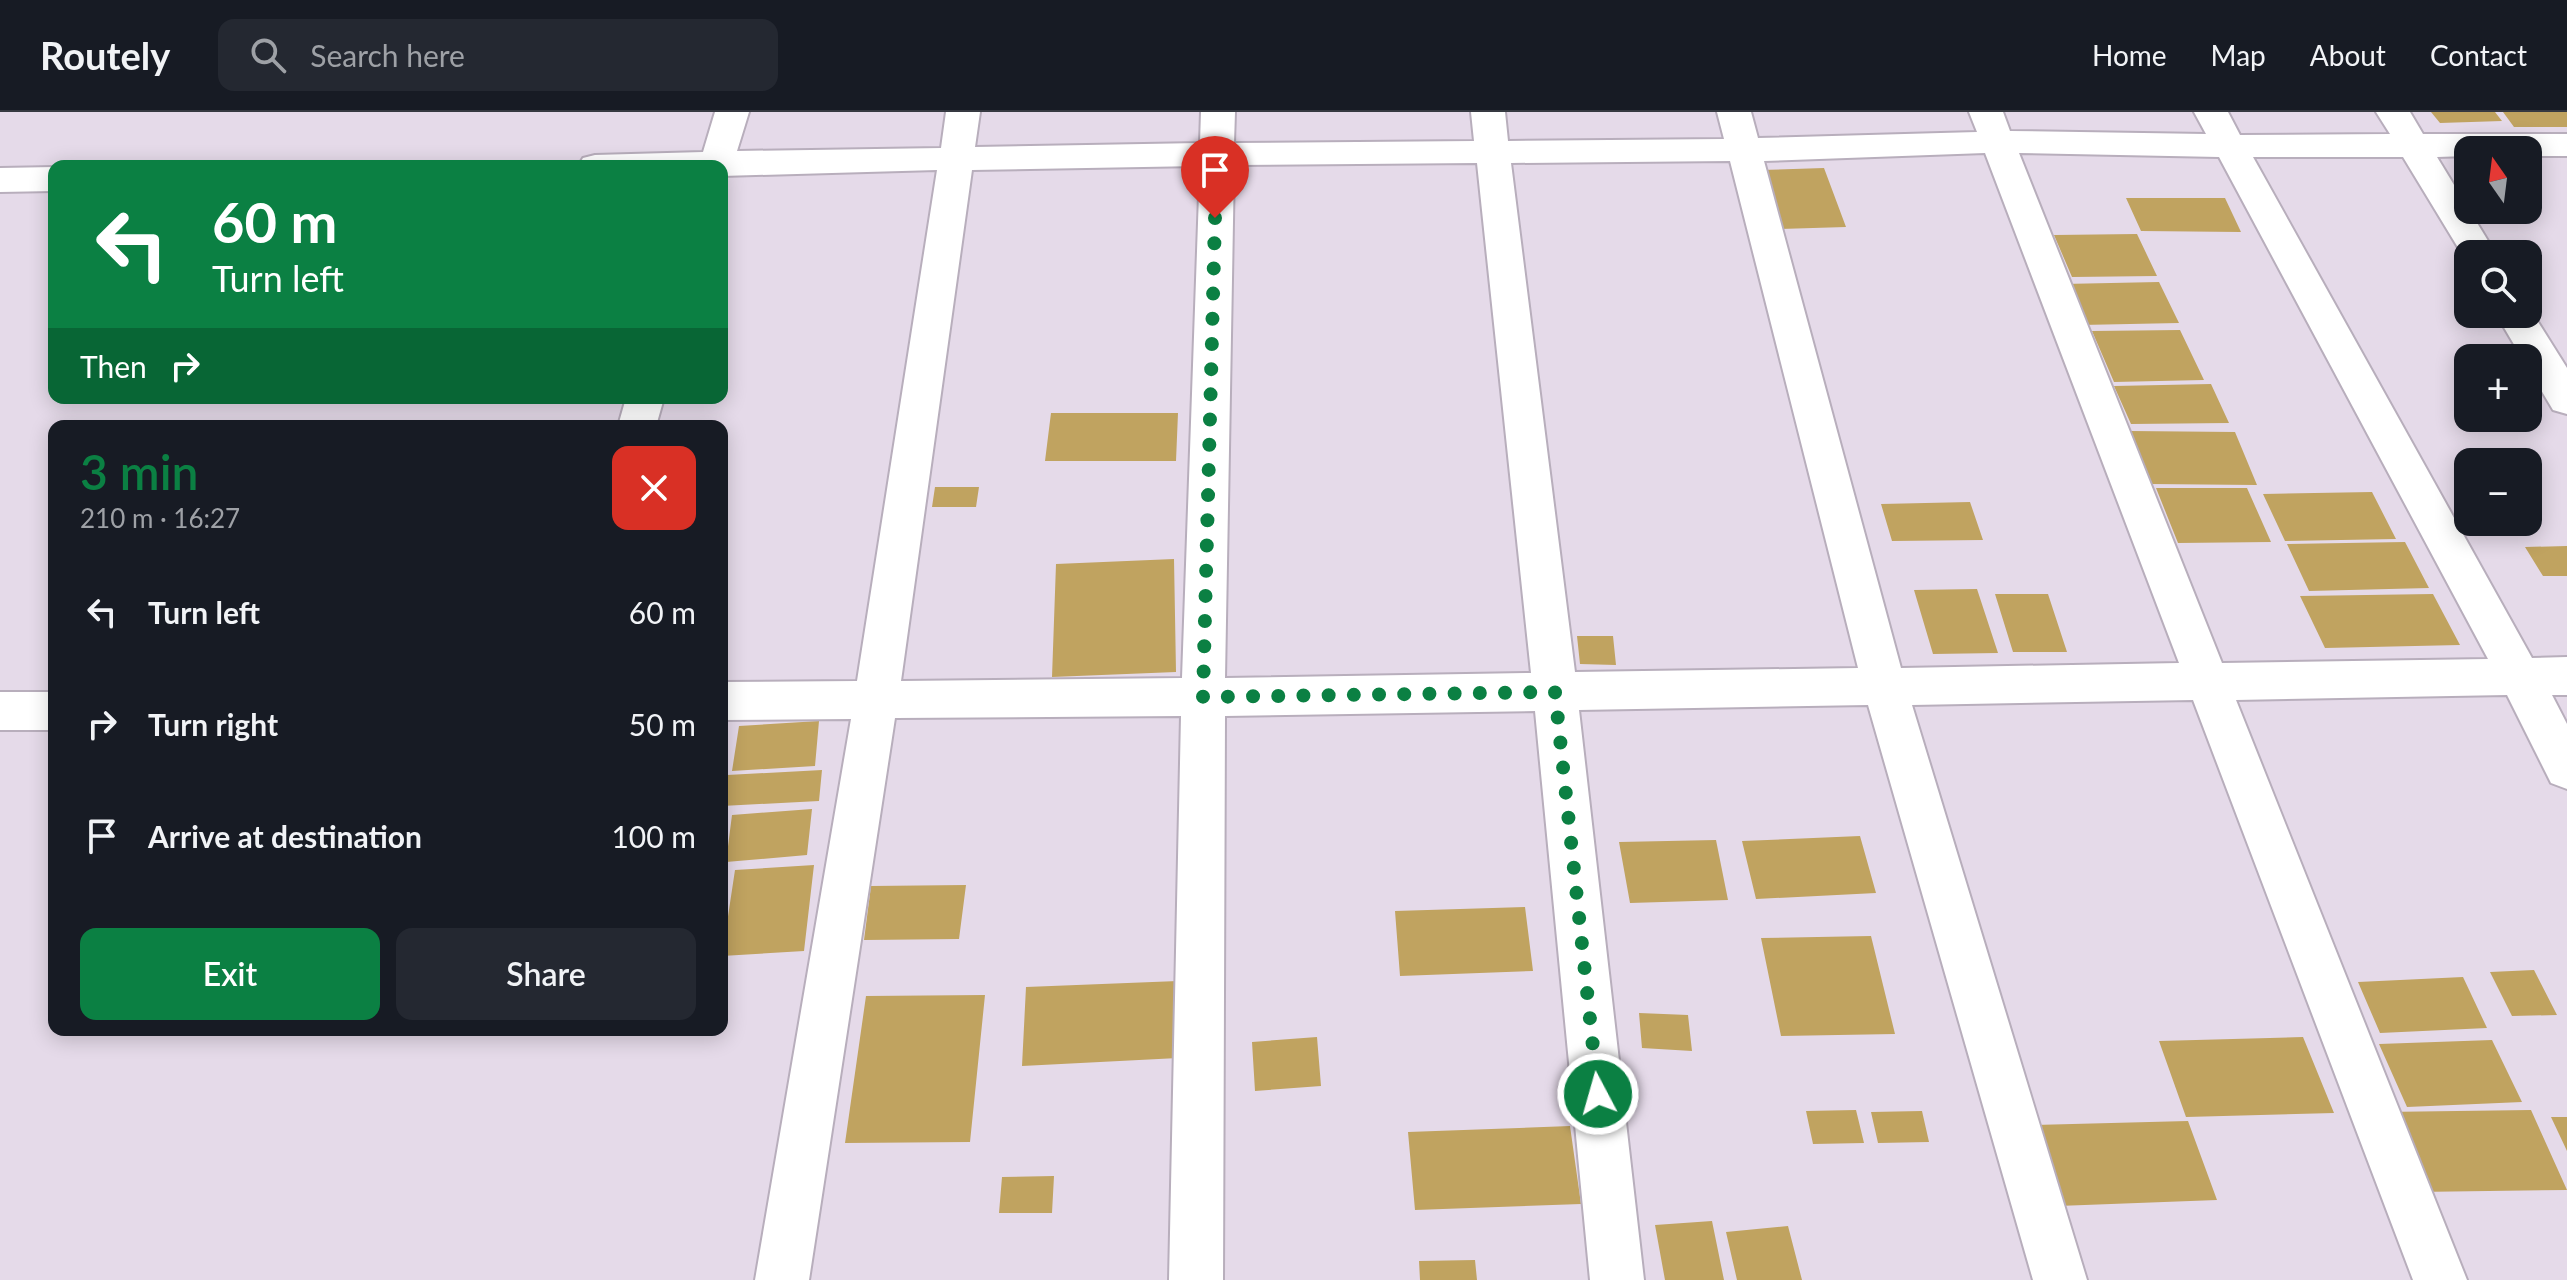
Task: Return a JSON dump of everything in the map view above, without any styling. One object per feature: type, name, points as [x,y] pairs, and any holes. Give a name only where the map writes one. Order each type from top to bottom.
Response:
[{"type":"street","points":[[718,160],[732,112]]},
{"type":"street","points":[[782,1280],[876,699],[963,112]]},
{"type":"street","points":[[1734,112],[1884,686],[2060,1280]]},
{"type":"street","points":[[2393,112],[2469,240]]},
{"type":"street","points":[[728,164],[955,160],[1217,133],[1490,133],[1744,150],[1992,127],[2220,129],[2411,145],[2567,145]]},
{"type":"street","points":[[1992,127],[2440,1280]]},
{"type":"street","points":[[2220,129],[2520,677],[2567,769]]},
{"type":"street","points":[[1196,1280],[1203,697],[1217,133]]},
{"type":"street","points":[[1490,133],[1555,692],[1617,1280]]},
{"type":"street","points":[[0,180],[48,179]]},
{"type":"street","points":[[2523,328],[2567,400]]},
{"type":"street","points":[[728,701],[1203,697],[2567,676]]},
{"type":"street","points":[[0,711],[48,711]]},
{"type":"building","points":[[2431,112],[2495,112],[2502,121],[2440,123]]},
{"type":"building","points":[[2503,112],[2567,112],[2567,127],[2514,127]]},
{"type":"building","points":[[1824,168],[1846,227],[1780,229],[1760,170]]},
{"type":"building","points":[[2126,198],[2225,198],[2241,232],[2141,231]]},
{"type":"building","points":[[2137,234],[2157,276],[2072,277],[2054,235]]},
{"type":"building","points":[[2159,282],[2179,323],[2081,325],[2063,284]]},
{"type":"building","points":[[2180,330],[2204,380],[2114,382],[2092,331]]},
{"type":"building","points":[[2211,384],[2229,423],[2131,424],[2114,386]]},
{"type":"building","points":[[1051,413],[1178,413],[1176,461],[1045,461]]},
{"type":"building","points":[[2130,431],[2235,432],[2257,485],[2150,484]]},
{"type":"building","points":[[935,487],[979,487],[976,507],[932,507]]},
{"type":"building","points":[[2156,488],[2247,488],[2271,542],[2178,543]]},
{"type":"building","points":[[2372,492],[2396,539],[2285,541],[2263,494]]},
{"type":"building","points":[[1970,502],[1983,540],[1892,541],[1881,504]]},
{"type":"building","points":[[2405,542],[2429,588],[2309,591],[2287,544]]},
{"type":"building","points":[[2567,546],[2567,576],[2543,576],[2525,547]]},
{"type":"building","points":[[1174,559],[1176,672],[1052,677],[1056,564]]},
{"type":"building","points":[[1977,589],[1998,653],[1933,654],[1914,590]]},
{"type":"building","points":[[1995,594],[2048,594],[2067,652],[2013,652]]},
{"type":"building","points":[[2433,594],[2460,645],[2325,648],[2300,596]]},
{"type":"building","points":[[1577,636],[1613,636],[1616,665],[1580,664]]},
{"type":"building","points":[[819,721],[815,766],[732,771],[739,726]]},
{"type":"building","points":[[822,770],[819,801],[728,806],[728,775]]},
{"type":"building","points":[[812,809],[807,855],[728,862],[732,815]]},
{"type":"building","points":[[1860,836],[1876,893],[1756,899],[1742,841]]},
{"type":"building","points":[[1716,840],[1728,900],[1630,903],[1619,842]]},
{"type":"building","points":[[814,865],[804,951],[728,956],[728,916],[735,870]]},
{"type":"building","points":[[966,885],[959,939],[864,940],[871,886]]},
{"type":"building","points":[[1525,907],[1533,971],[1400,976],[1395,911]]},
{"type":"building","points":[[1871,936],[1895,1034],[1781,1036],[1761,938]]},
{"type":"building","points":[[2534,970],[2557,1015],[2512,1016],[2490,972]]},
{"type":"building","points":[[2463,977],[2487,1028],[2380,1033],[2358,982]]},
{"type":"building","points":[[1178,981],[1178,1058],[1022,1066],[1026,987]]},
{"type":"building","points":[[985,995],[970,1142],[845,1143],[866,996]]},
{"type":"building","points":[[1639,1013],[1688,1015],[1692,1051],[1642,1048]]},
{"type":"building","points":[[1317,1037],[1321,1086],[1255,1091],[1252,1042]]},
{"type":"building","points":[[2303,1037],[2334,1113],[2186,1117],[2159,1041]]},
{"type":"building","points":[[2492,1040],[2522,1102],[2407,1107],[2379,1044]]},
{"type":"building","points":[[1856,1110],[1864,1143],[1813,1144],[1806,1111]]},
{"type":"building","points":[[2531,1110],[2567,1190],[2416,1192],[2383,1112]]},
{"type":"building","points":[[1922,1111],[1929,1142],[1878,1143],[1871,1112]]},
{"type":"building","points":[[2551,1117],[2567,1117],[2567,1151]]},
{"type":"building","points":[[2188,1121],[2217,1200],[2058,1206],[2034,1125]]},
{"type":"building","points":[[1570,1126],[1581,1204],[1415,1210],[1408,1132]]},
{"type":"building","points":[[1054,1176],[1052,1213],[999,1213],[1002,1177]]},
{"type":"building","points":[[1712,1221],[1724,1280],[1665,1280],[1655,1225]]},
{"type":"building","points":[[1788,1226],[1802,1280],[1737,1280],[1726,1232]]},
{"type":"building","points":[[1475,1260],[1477,1280],[1420,1280],[1419,1261]]},
{"type":"route","points":[[1215,218],[1203,697],[1555,692],[1598,1094]]}]
